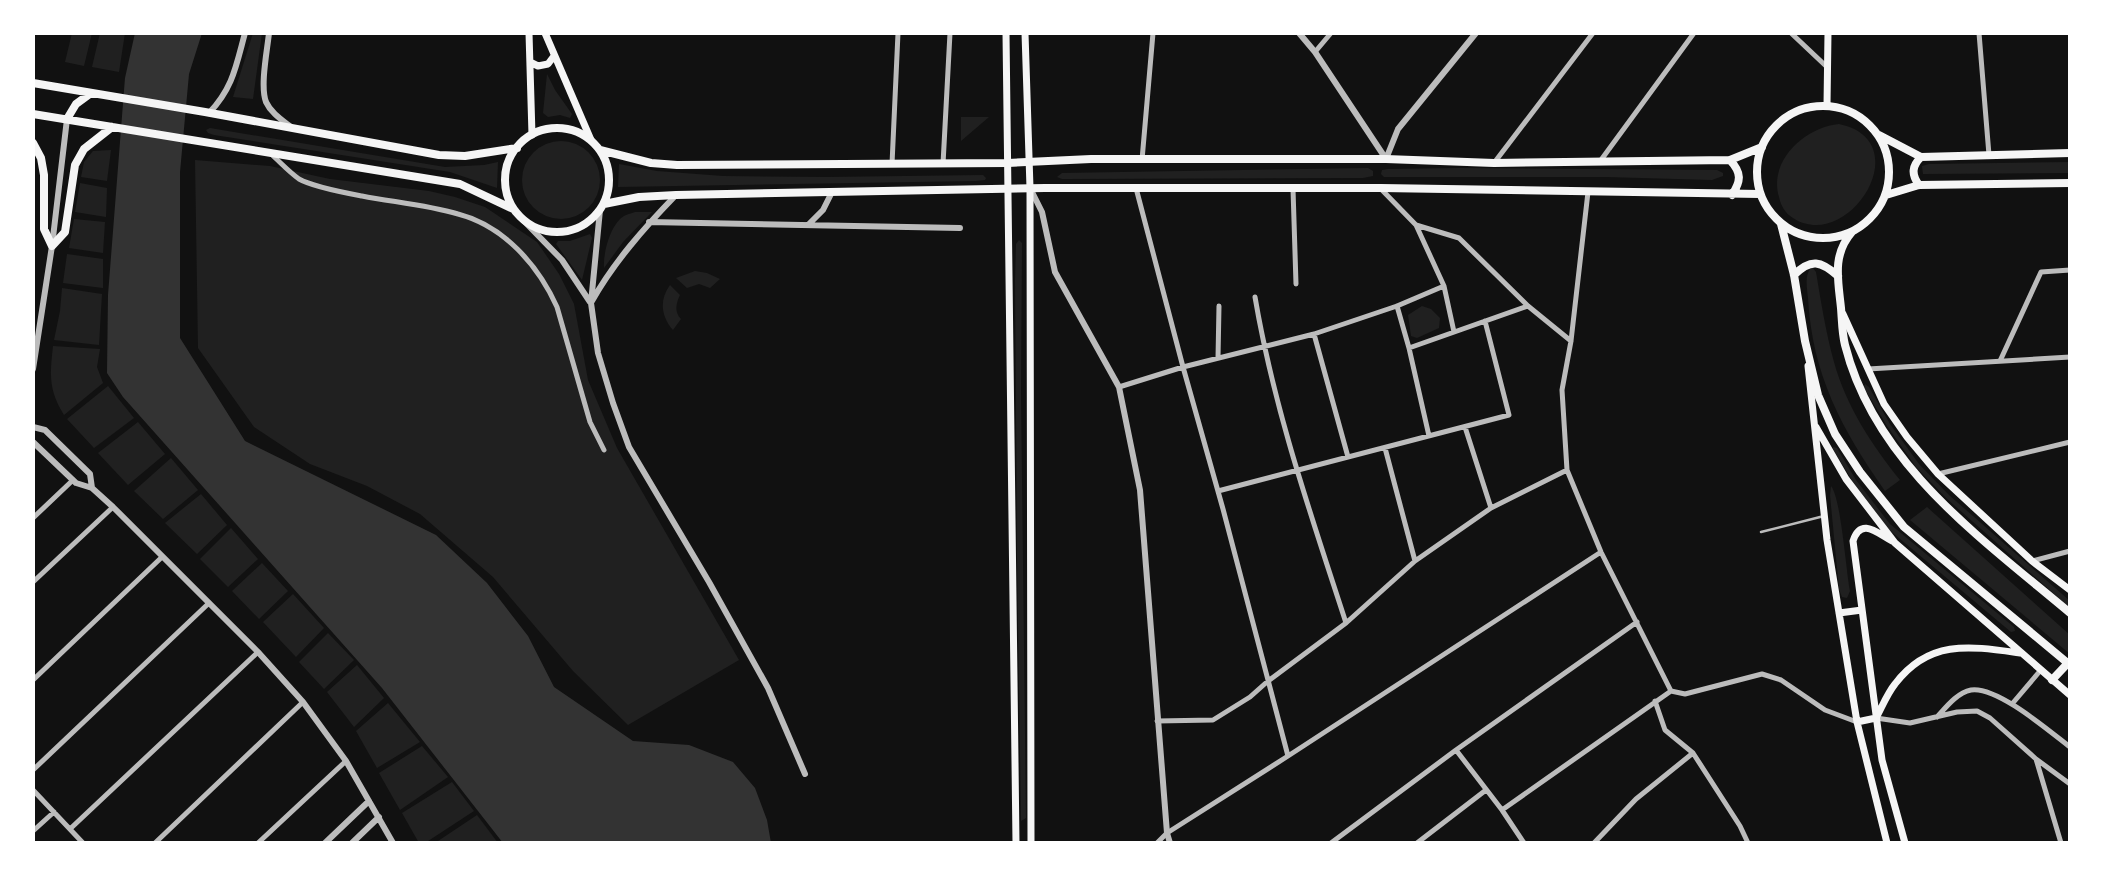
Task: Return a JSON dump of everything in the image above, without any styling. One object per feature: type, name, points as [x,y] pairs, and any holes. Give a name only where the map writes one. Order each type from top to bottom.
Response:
[{"type":"main road","points":[[528,33],[532,135]]},
{"type":"main road","points":[[545,33],[590,140]]},
{"type":"main road","points":[[1006,33],[1016,843]]},
{"type":"main road","points":[[1025,33],[1030,188],[1031,843]]},
{"type":"main road","points":[[1827,105],[1828,33]]},
{"type":"main road","points":[[530,62],[538,66],[548,64],[554,56]]},
{"type":"main road","points":[[33,83],[439,155],[465,156],[517,148]]},
{"type":"main road","points":[[67,119],[76,104],[92,93]]},
{"type":"main road","points":[[1879,135],[1887,154],[1890,174],[1886,195],[1867,223],[1834,238],[1815,238],[1797,233],[1781,224],[1768,210],[1756,178],[1762,147],[1772,129],[1788,116],[1806,107],[1827,105],[1847,110],[1865,120],[1879,135],[1921,157],[2070,153]]},
{"type":"main road","points":[[33,114],[460,184],[513,209]]},
{"type":"main road","points":[[33,143],[41,158],[44,175],[44,229],[52,246],[65,232],[75,165],[84,149],[116,127]]},
{"type":"main road","points":[[556,128],[580,133],[590,140],[600,150],[609,176],[608,191],[602,207],[583,225],[562,232],[540,229],[521,218],[513,209],[505,184],[510,159],[517,148],[532,135],[556,128]]},
{"type":"main road","points":[[600,150],[651,163],[677,165],[943,164],[1091,159],[1386,159],[1494,163],[1730,160],[1762,147]]},
{"type":"main road","points":[[1919,185],[1913,177],[1913,169],[1921,157]]},
{"type":"main road","points":[[1730,160],[1737,168],[1740,178],[1732,195]]},
{"type":"main road","points":[[1886,195],[1919,185],[2070,183]]},
{"type":"main road","points":[[602,207],[639,197],[676,195],[1009,188],[1381,188],[1760,194]]},
{"type":"main road","points":[[1781,224],[1794,275],[1805,341],[1824,516],[1857,722],[1887,843]]},
{"type":"main road","points":[[1852,232],[1843,243],[1837,269],[1844,342],[1856,382],[1873,416],[1892,446],[1918,478],[1955,516],[2070,613]]},
{"type":"main road","points":[[1794,275],[1804,265],[1817,264],[1828,267],[1838,276]]},
{"type":"main road","points":[[1841,310],[1884,404],[1938,474],[2032,561],[2070,590]]},
{"type":"main road","points":[[1805,341],[1825,414],[1860,472],[1904,527],[2069,664],[2052,680]]},
{"type":"main road","points":[[1814,424],[1846,479],[1895,543],[2070,695]]},
{"type":"main road","points":[[1895,543],[1868,528],[1861,528],[1853,541],[1882,760],[1905,843]]},
{"type":"main road","points":[[1839,613],[1862,610]]},
{"type":"main road","points":[[1857,722],[1876,718],[1894,685],[1910,669],[1934,653],[1963,647],[2020,653]]},
{"type":"street","points":[[207,113],[220,102],[230,85],[245,33]]},
{"type":"street","points":[[269,33],[264,90],[267,104],[292,128]]},
{"type":"street","points":[[892,164],[898,33]]},
{"type":"street","points":[[943,164],[950,33]]},
{"type":"street","points":[[1142,160],[1153,33]]},
{"type":"street","points":[[1300,33],[1386,159]]},
{"type":"street","points":[[1315,52],[1331,33]]},
{"type":"street","points":[[1386,159],[1398,129],[1476,33]]},
{"type":"street","points":[[1494,163],[1593,33]]},
{"type":"street","points":[[1601,160],[1694,33]]},
{"type":"street","points":[[1791,33],[1827,67]]},
{"type":"street","points":[[1979,33],[1989,155]]},
{"type":"street","points":[[33,369],[52,246],[67,119]]},
{"type":"street","points":[[271,154],[301,180],[338,191],[458,214],[486,226],[512,244],[534,267],[557,307],[590,422],[604,450]]},
{"type":"street","points":[[1030,188],[1042,212],[1055,272],[1119,387],[1140,491],[1157,721],[1170,843]]},
{"type":"street","points":[[1136,188],[1287,756]]},
{"type":"street","points":[[1381,188],[1416,225],[1444,286],[1454,332]]},
{"type":"street","points":[[1293,189],[1296,284]]},
{"type":"street","points":[[808,225],[823,210],[832,192]]},
{"type":"street","points":[[1588,192],[1571,341],[1562,390],[1567,470],[1601,552],[1671,691]]},
{"type":"street","points":[[591,303],[605,278],[649,222],[676,195]]},
{"type":"street","points":[[602,207],[591,303],[598,353],[613,403],[629,447],[768,688],[805,774]]},
{"type":"street","points":[[521,218],[551,247],[591,303]]},
{"type":"street","points":[[649,222],[960,228]]},
{"type":"street","points":[[1416,225],[1459,237],[1528,306],[1571,341]]},
{"type":"street","points":[[2000,361],[2041,272],[2070,270]]},
{"type":"street","points":[[1119,387],[1183,367],[1314,334],[1397,306],[1444,286]]},
{"type":"street","points":[[1255,298],[1263,347],[1296,471],[1346,622]]},
{"type":"street","points":[[1218,358],[1219,306]]},
{"type":"street","points":[[1397,306],[1429,436]]},
{"type":"street","points":[[1409,348],[1528,306]]},
{"type":"street","points":[[1218,491],[1509,415],[1485,321]]},
{"type":"street","points":[[1314,334],[1348,457]]},
{"type":"street","points":[[1868,369],[2070,357]]},
{"type":"street","points":[[33,427],[45,430],[90,474],[92,488]]},
{"type":"street","points":[[1465,427],[1491,508]]},
{"type":"street","points":[[33,442],[76,483],[92,488],[113,507],[258,652],[303,702],[346,761],[393,843]]},
{"type":"street","points":[[1938,474],[2070,442]]},
{"type":"street","points":[[1385,448],[1415,561]]},
{"type":"street","points":[[1157,721],[1213,720],[1250,697],[1346,622],[1415,561],[1491,508],[1567,470]]},
{"type":"street","points":[[33,518],[73,480]]},
{"type":"street","points":[[33,582],[113,507]]},
{"type":"street","points":[[2032,561],[2070,551]]},
{"type":"street","points":[[1157,843],[1167,833],[1601,552]]},
{"type":"street","points":[[33,680],[162,557]]},
{"type":"street","points":[[33,770],[209,603]]},
{"type":"street","points":[[1331,843],[1456,750],[1637,622]]},
{"type":"street","points":[[71,829],[258,652]]},
{"type":"street","points":[[2012,704],[2040,671]]},
{"type":"street","points":[[1502,810],[1671,691],[1685,694],[1762,674],[1781,680],[1825,710],[1857,722]]},
{"type":"street","points":[[1937,716],[1956,697],[1972,690],[1987,693],[2012,704],[2070,747]]},
{"type":"street","points":[[1655,701],[1665,730],[1693,753],[1748,843]]},
{"type":"street","points":[[155,843],[303,702]]},
{"type":"street","points":[[1876,718],[1910,723],[1957,712],[1977,711],[2007,731],[2036,759],[2070,783]]},
{"type":"street","points":[[1456,750],[1524,843]]},
{"type":"street","points":[[1594,843],[1636,799],[1693,753]]},
{"type":"street","points":[[2036,759],[2061,843]]},
{"type":"street","points":[[258,843],[346,761]]},
{"type":"street","points":[[33,790],[83,843]]},
{"type":"street","points":[[1417,843],[1486,790]]},
{"type":"street","points":[[325,843],[369,801]]},
{"type":"street","points":[[33,831],[54,812]]},
{"type":"street","points":[[352,843],[379,817]]},
{"type":"lane","points":[[1761,532],[1824,516]]},
{"type":"shaded area","points":[[72,33],[92,33],[84,66],[65,62]]},
{"type":"shaded area","points":[[100,33],[125,33],[119,72],[92,67]]},
{"type":"shaded area","points":[[135,33],[202,33],[189,74],[180,172],[180,338],[245,441],[436,535],[487,583],[528,636],[554,687],[633,741],[689,745],[733,762],[755,788],[767,820],[771,843],[503,843],[382,688],[123,397],[107,373],[108,295],[125,78]]},
{"type":"shaded area","points":[[253,33],[262,33],[253,99],[233,97]]},
{"type":"shaded area","points":[[547,74],[572,114],[570,118],[560,115],[548,117],[543,113]]},
{"type":"shaded area","points":[[961,117],[989,117],[961,141]]},
{"type":"shaded area","points":[[1839,124],[1863,134],[1874,151],[1875,171],[1867,191],[1853,209],[1835,221],[1814,225],[1793,218],[1781,203],[1777,184],[1784,159],[1802,139],[1826,127]]},
{"type":"shaded area","points":[[210,128],[445,167],[498,162],[497,188],[450,172],[214,135],[206,130]]},
{"type":"shaded area","points":[[561,141],[576,144],[593,158],[600,180],[597,195],[583,212],[561,219],[546,216],[529,202],[522,180],[525,165],[539,148]]},
{"type":"shaded area","points":[[111,150],[107,181],[81,177],[84,162],[93,151]]},
{"type":"shaded area","points":[[195,160],[270,166],[330,179],[429,191],[455,197],[485,207],[537,242],[559,274],[574,304],[588,380],[617,448],[739,660],[628,725],[573,671],[493,577],[420,514],[367,486],[310,464],[254,427],[198,348]]},
{"type":"shaded area","points":[[2070,162],[2070,173],[1923,174],[1922,166],[1929,164]]},
{"type":"shaded area","points":[[619,164],[657,171],[723,176],[983,175],[986,178],[976,181],[618,187]]},
{"type":"shaded area","points":[[1368,168],[1373,171],[1373,176],[1363,178],[1057,177],[1062,173]]},
{"type":"shaded area","points":[[1388,169],[1717,170],[1723,173],[1723,176],[1712,180],[1384,177],[1381,174],[1382,170]]},
{"type":"shaded area","points":[[80,183],[107,188],[106,217],[75,212]]},
{"type":"shaded area","points":[[635,212],[652,212],[623,242],[604,268],[606,249],[613,229],[622,218]]},
{"type":"shaded area","points":[[74,219],[105,222],[103,253],[69,248]]},
{"type":"shaded area","points":[[590,234],[592,238],[582,280],[556,244],[558,241],[570,241]]},
{"type":"shaded area","points":[[1019,240],[1022,243],[1026,818],[1021,821],[1015,281],[1016,244]]},
{"type":"shaded area","points":[[67,254],[103,259],[103,288],[63,283]]},
{"type":"shaded area","points":[[1812,267],[1816,272],[1826,329],[1845,394],[1870,439],[1900,480],[1885,491],[1855,446],[1823,376],[1811,326],[1807,290],[1807,277]]},
{"type":"shaded area","points":[[695,271],[720,279],[710,288],[699,284],[687,288],[676,278]]},
{"type":"shaded area","points":[[670,285],[680,295],[676,307],[681,319],[673,330],[663,308],[664,296]]},
{"type":"shaded area","points":[[62,288],[102,294],[99,345],[54,340]]},
{"type":"shaded area","points":[[1422,306],[1431,309],[1440,318],[1439,328],[1417,338],[1411,336],[1408,315]]},
{"type":"shaded area","points":[[53,346],[100,349],[97,367],[103,383],[64,415],[51,381]]},
{"type":"shaded area","points":[[1865,384],[1919,464],[1949,495],[2070,601],[2070,608],[1946,498],[1916,467],[1887,426],[1864,388]]},
{"type":"shaded area","points":[[108,386],[134,418],[94,448],[67,419]]},
{"type":"shaded area","points":[[138,422],[165,454],[128,485],[98,453]]},
{"type":"shaded area","points":[[1833,447],[1837,448],[1856,480],[1890,524],[2014,627],[2015,631],[2011,632],[1887,528],[1853,482]]},
{"type":"shaded area","points":[[171,458],[198,490],[163,519],[134,491]]},
{"type":"shaded area","points":[[1831,486],[1838,505],[1843,536],[1850,591],[1847,598],[1842,597],[1839,589]]},
{"type":"shaded area","points":[[201,494],[227,525],[197,554],[165,523]]},
{"type":"shaded area","points":[[1927,507],[2070,635],[2070,654],[1910,520]]},
{"type":"shaded area","points":[[231,528],[258,559],[228,587],[200,559]]},
{"type":"shaded area","points":[[262,563],[288,591],[259,619],[232,591]]},
{"type":"shaded area","points":[[293,594],[324,628],[296,657],[263,622]]},
{"type":"shaded area","points":[[328,633],[354,660],[324,689],[299,662]]},
{"type":"shaded area","points":[[357,665],[384,698],[354,727],[327,692]]},
{"type":"shaded area","points":[[388,703],[420,742],[377,768],[356,731]]},
{"type":"shaded area","points":[[422,746],[448,777],[400,810],[379,773]]},
{"type":"shaded area","points":[[452,782],[474,811],[425,843],[419,843],[402,813]]},
{"type":"shaded area","points":[[477,815],[498,843],[435,843]]}]
